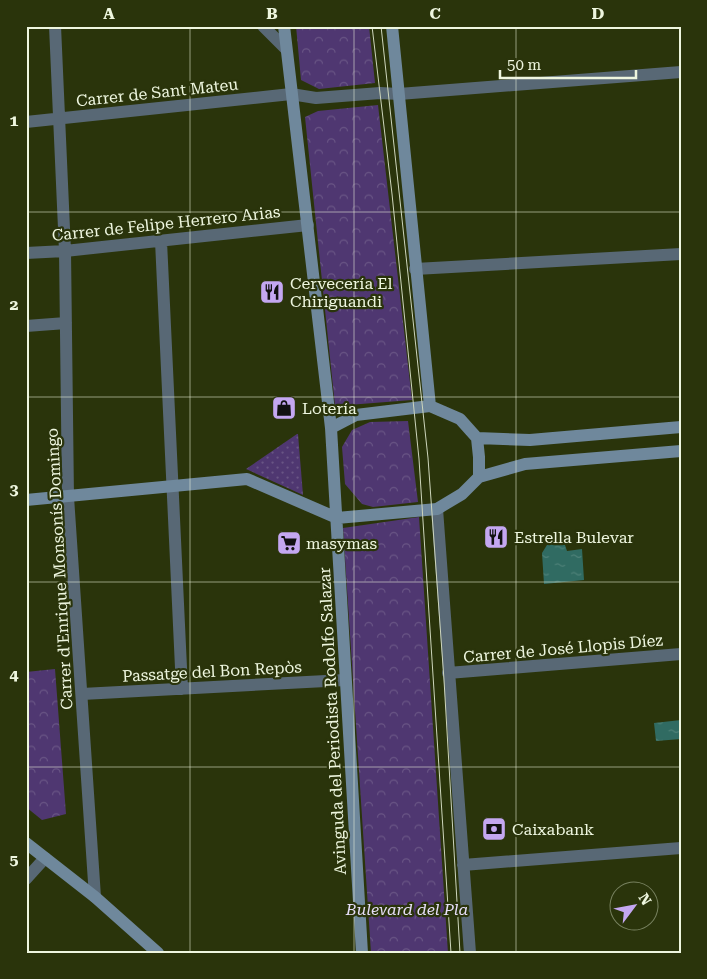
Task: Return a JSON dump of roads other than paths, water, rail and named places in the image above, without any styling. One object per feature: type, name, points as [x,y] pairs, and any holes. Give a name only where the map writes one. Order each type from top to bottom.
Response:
[{"type":"street","name":"Carrer d'Enrique Monsonís Domingo","points":[[56,26],[65,251],[68,497],[95,897]]},
{"type":"street","points":[[263,26],[286,48]]},
{"type":"street","name":"Avinguda del Periodista Rodolfo Salazar","points":[[284,26],[290,94],[308,225],[331,428],[362,953]]},
{"type":"street","points":[[392,26],[430,406]]},
{"type":"street","name":"Carrer de Sant Mateu","points":[[26,122],[290,94],[316,98],[380,93],[399,94],[681,72]]},
{"type":"street","name":"Carrer de Felipe Herrero Arias","points":[[26,253],[65,251],[308,225]]},
{"type":"street","points":[[161,241],[182,689]]},
{"type":"street","points":[[416,269],[681,254]]},
{"type":"street","points":[[26,326],[66,323]]},
{"type":"street","points":[[331,428],[356,415],[430,406],[460,418],[477,438],[479,477]]},
{"type":"street","points":[[477,438],[530,440],[681,427]]},
{"type":"street","points":[[26,500],[247,479],[337,518],[437,509],[462,494],[479,477],[525,464],[681,451]]},
{"type":"street","points":[[437,509],[470,953]]},
{"type":"street","name":"Carrer de José Llopis Díez","points":[[448,673],[681,654]]},
{"type":"street","name":"Passatge del Bon Repòs","points":[[82,694],[345,680]]},
{"type":"street","points":[[26,843],[95,897],[158,953]]},
{"type":"street","points":[[462,865],[681,848]]},
{"type":"street","points":[[26,879],[45,858]]},
{"type":"water","points":[[560,542],[565,545],[567,551],[582,549],[584,580],[544,584],[542,553],[547,545]]},
{"type":"water","points":[[681,720],[681,739],[656,741],[654,723]]},
{"type":"tram line","points":[[372,26],[392,194],[419,459],[451,953]]},
{"type":"tram line","points":[[381,26],[428,458],[444,680],[460,953]]},
{"type":"place","name":"Cervecería El Chiriguandi","points":[[272,292]]},
{"type":"place","name":"Lotería","points":[[284,408]]},
{"type":"place","name":"Estrella Bulevar","points":[[496,537]]},
{"type":"place","name":"masymas","points":[[289,543]]},
{"type":"place","name":"Caixabank","points":[[494,829]]},
{"type":"park label","name":"Bulevard del Pla","points":[[407,909]]}]
